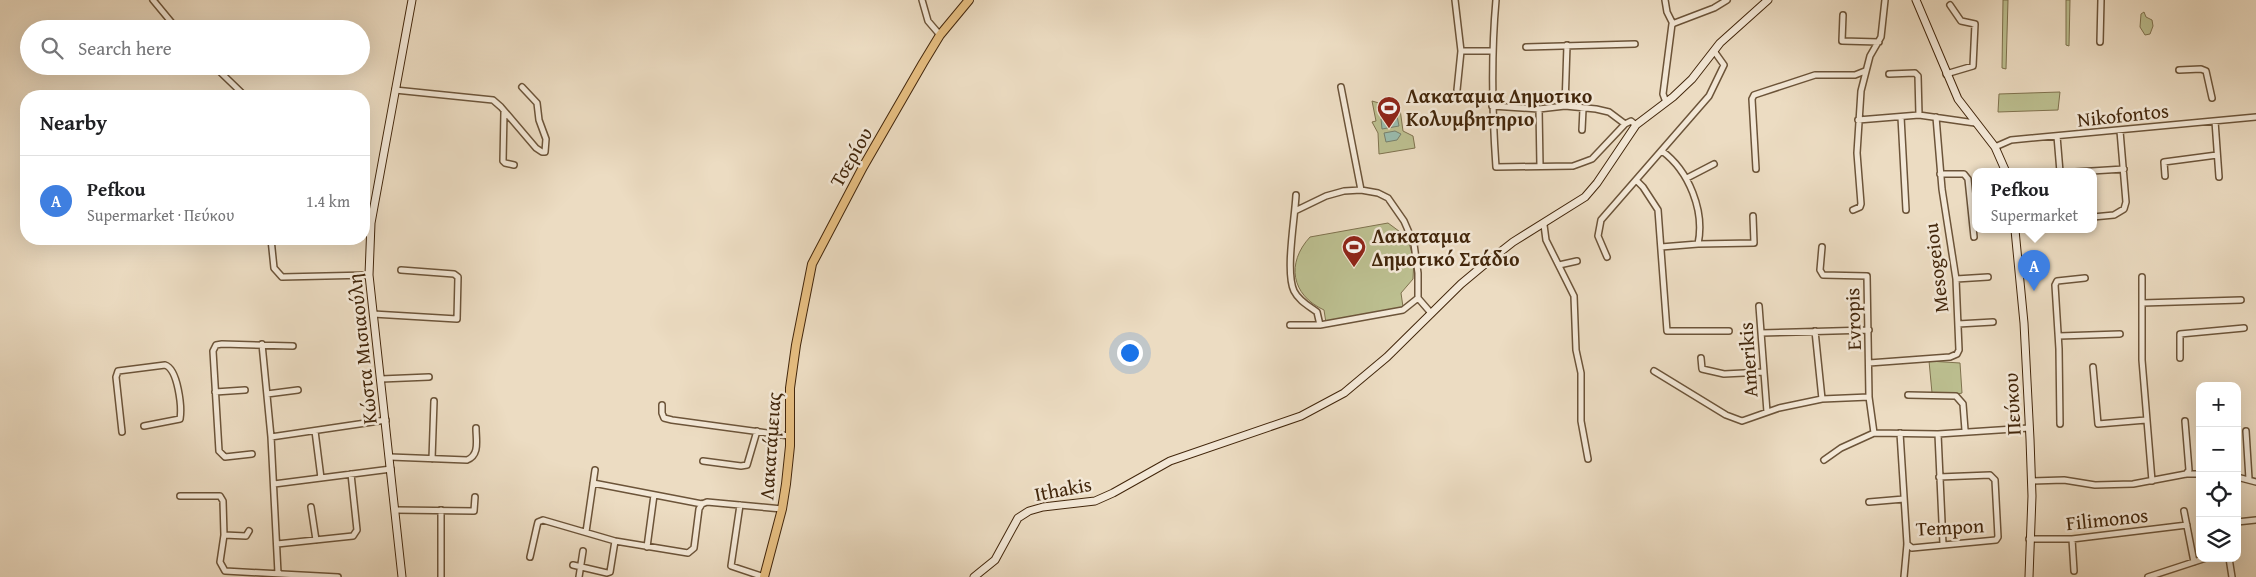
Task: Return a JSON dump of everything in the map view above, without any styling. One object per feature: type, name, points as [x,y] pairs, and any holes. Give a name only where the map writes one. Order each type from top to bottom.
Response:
[{"type":"main road","name":"Κώστα Μισιαούλη","points":[[370,214],[396,90],[412,0]]},
{"type":"main road","name":"Τσερίου","points":[[796,345],[809,278],[820,247],[940,35],[969,0]]},
{"type":"main road","name":"Ithakis","points":[[974,577],[995,560],[1018,518],[1029,511],[1043,507],[1095,501],[1113,494],[1170,461],[1301,416],[1344,393],[1387,358],[1431,313],[1485,264],[1514,242],[1585,197],[1636,125],[1692,79],[1714,51],[1768,0]]},
{"type":"main road","points":[[1916,0],[1958,99],[1995,147],[2004,168]]},
{"type":"main road","name":"Πεύκου","points":[[2015,233],[2023,314],[2030,428],[2029,577]]},
{"type":"main road","name":"Κώστα Μισιαούλη","points":[[368,245],[368,275],[386,420],[402,577]]},
{"type":"main road","name":"Λακατάμειας","points":[[764,577],[782,509],[786,484],[789,408],[796,345]]},
{"type":"street","points":[[153,0],[170,20]]},
{"type":"street","points":[[922,0],[928,21],[940,35]]},
{"type":"street","points":[[1455,0],[1461,51],[1457,90]]},
{"type":"street","points":[[1496,0],[1492,51],[1492,106],[1496,167],[1573,166],[1592,159],[1625,124],[1631,121],[1636,125]]},
{"type":"street","points":[[1666,0],[1667,12],[1672,24],[1663,94],[1666,102]]},
{"type":"street","points":[[1672,24],[1727,0]]},
{"type":"street","points":[[1853,210],[1860,208],[1861,204],[1858,120],[1865,71],[1870,56],[1879,42],[1885,0]]},
{"type":"street","points":[[2100,0],[2100,42]]},
{"type":"street","points":[[1946,74],[1973,66],[1975,24],[1961,21],[1950,6]]},
{"type":"street","points":[[1843,15],[1842,41],[1879,42]]},
{"type":"street","points":[[1526,46],[1635,44]]},
{"type":"street","points":[[1565,106],[1568,46]]},
{"type":"street","points":[[1461,51],[1492,51]]},
{"type":"street","points":[[1607,257],[1598,236],[1601,220],[1637,181],[1714,88],[1724,65],[1714,51]]},
{"type":"street","points":[[2179,70],[2201,69],[2206,71],[2212,98]]},
{"type":"street","points":[[1756,169],[1752,99],[1754,95],[1815,75],[1855,75],[1865,71]]},
{"type":"street","points":[[1889,74],[1915,74],[1918,76],[1919,115]]},
{"type":"street","points":[[223,75],[239,90]]},
{"type":"street","points":[[396,90],[492,100],[536,148],[545,152],[546,140],[539,120],[536,103],[522,87]]},
{"type":"street","points":[[1341,87],[1361,190]]},
{"type":"street","points":[[1492,106],[1539,109],[1565,106],[1603,110],[1625,124]]},
{"type":"street","points":[[1539,109],[1540,166]]},
{"type":"street","points":[[1582,130],[1583,109]]},
{"type":"street","points":[[504,111],[503,161],[514,165]]},
{"type":"street","points":[[1858,120],[1919,115],[1975,123]]},
{"type":"street","points":[[1901,117],[1906,210]]},
{"type":"street","name":"Mesogeiou","points":[[1870,363],[1950,357],[1957,354],[1959,350],[1956,279],[1940,174],[1936,117]]},
{"type":"street","name":"Nikofontos","points":[[1995,147],[2011,140],[2256,117]]},
{"type":"street","points":[[2215,121],[2219,177]]},
{"type":"street","points":[[2097,217],[2114,215],[2124,209],[2124,169],[2120,131]]},
{"type":"street","points":[[2057,136],[2060,168]]},
{"type":"street","points":[[1662,151],[1670,157],[1687,178],[1696,203],[1698,244]]},
{"type":"street","points":[[2165,176],[2164,162],[2217,155]]},
{"type":"street","points":[[1687,178],[1714,164]]},
{"type":"street","points":[[2097,171],[2124,169]]},
{"type":"street","points":[[1940,174],[1964,174],[1968,178],[1972,217]]},
{"type":"street","points":[[1637,181],[1658,210],[1667,331],[1729,331]]},
{"type":"street","points":[[1295,211],[1326,196],[1344,191],[1361,190],[1378,193],[1388,198],[1404,221],[1414,244],[1418,273],[1418,298],[1431,313]]},
{"type":"street","points":[[1296,195],[1290,278],[1295,293],[1304,303],[1317,312],[1320,326]]},
{"type":"street","points":[[1662,247],[1754,243],[1753,216]]},
{"type":"street","points":[[1544,224],[1546,240],[1574,296],[1576,350],[1581,373],[1581,421],[1588,459]]},
{"type":"street","points":[[272,245],[274,268],[282,277],[368,275]]},
{"type":"street","name":"Evropis","points":[[1822,247],[1820,270],[1823,275],[1867,276],[1870,363],[1869,397],[1874,433]]},
{"type":"street","points":[[1559,265],[1578,261]]},
{"type":"street","points":[[373,314],[456,319],[458,277],[454,274],[402,270]]},
{"type":"street","points":[[1956,279],[1988,277]]},
{"type":"street","points":[[2142,277],[2142,360],[2152,481]]},
{"type":"street","points":[[2060,424],[2059,336],[2055,285],[2057,281],[2085,278]]},
{"type":"street","points":[[1290,325],[1320,326],[1402,310],[1418,298]]},
{"type":"street","points":[[2142,302],[2241,300]]},
{"type":"street","name":"Amerikis","points":[[1758,306],[1767,412]]},
{"type":"street","points":[[1958,324],[1993,322]]},
{"type":"street","points":[[2180,358],[2180,334],[2244,328]]},
{"type":"street","points":[[1761,333],[1869,330]]},
{"type":"street","points":[[1816,331],[1822,399]]},
{"type":"street","points":[[2059,336],[2120,334]]},
{"type":"street","points":[[262,344],[271,436],[278,572]]},
{"type":"street","points":[[252,454],[225,457],[221,455],[217,438],[214,392],[214,351],[216,345],[262,344],[293,346]]},
{"type":"street","points":[[1701,358],[1702,369],[1724,374],[1764,372]]},
{"type":"street","points":[[122,432],[116,377],[118,371],[170,366],[177,384],[180,420],[144,426]]},
{"type":"street","points":[[2093,367],[2098,424],[2146,420]]},
{"type":"street","points":[[1654,371],[1726,415],[1742,421],[1767,412],[1822,399],[1869,397]]},
{"type":"street","points":[[381,379],[429,377]]},
{"type":"street","points":[[214,392],[245,390]]},
{"type":"street","points":[[267,394],[298,390]]},
{"type":"street","points":[[1908,396],[1956,396],[1963,404],[1965,430]]},
{"type":"street","points":[[432,459],[434,401]]},
{"type":"street","points":[[662,405],[664,418],[672,420],[789,436]]},
{"type":"street","points":[[271,436],[386,420]]},
{"type":"street","points":[[2185,421],[2189,470],[2186,474]]},
{"type":"street","points":[[390,457],[467,460],[473,458],[476,453],[476,428]]},
{"type":"street","points":[[1824,460],[1841,448],[1874,433],[1938,434],[1965,430],[2030,428]]},
{"type":"street","points":[[315,431],[321,478]]},
{"type":"street","points":[[703,461],[741,466],[747,465],[757,431]]},
{"type":"street","points":[[2246,431],[2248,479]]},
{"type":"street","points":[[1900,433],[1907,544],[1904,577]]},
{"type":"street","points":[[1938,434],[1943,544]]},
{"type":"street","points":[[274,484],[391,469]]},
{"type":"street","points":[[586,532],[595,470]]},
{"type":"street","points":[[277,544],[353,536],[357,530],[351,474]]},
{"type":"street","points":[[2031,481],[2064,480],[2095,485],[2152,481],[2186,474],[2196,474]]},
{"type":"street","name":"Tempon","points":[[1907,544],[1912,548],[1996,540],[1998,537],[1995,480],[1990,475],[1939,477]]},
{"type":"street","points":[[2241,478],[2256,482]]},
{"type":"street","points":[[593,483],[702,504],[708,502],[782,509]]},
{"type":"street","points":[[647,547],[654,495]]},
{"type":"street","points":[[180,496],[220,496],[223,501],[224,535],[220,562],[224,571],[278,572],[338,577]]},
{"type":"street","points":[[395,510],[474,510],[475,497]]},
{"type":"street","points":[[1868,502],[1904,499]]},
{"type":"street","points":[[530,557],[538,522],[543,520],[615,541],[688,553],[692,552],[702,504]]},
{"type":"street","points":[[740,505],[731,566],[764,577]]},
{"type":"street","points":[[311,507],[316,540]]},
{"type":"street","points":[[441,510],[442,577]]},
{"type":"street","points":[[2148,577],[2194,562],[2184,511]]},
{"type":"street","points":[[2241,522],[2256,520]]},
{"type":"street","name":"Filimonos","points":[[2029,539],[2072,539],[2188,525]]},
{"type":"street","points":[[224,535],[246,536],[249,531]]},
{"type":"street","points":[[2072,539],[2074,571]]},
{"type":"street","points":[[574,565],[607,574],[610,572],[615,541]]},
{"type":"street","points":[[579,577],[583,551]]},
{"type":"street","points":[[2230,562],[2232,577]]},
{"type":"green space","points":[[2003,0],[2008,0],[2006,69],[2002,68]]},
{"type":"green space","points":[[2066,0],[2070,0],[2069,46],[2066,45]]},
{"type":"green space","points":[[2144,12],[2146,17],[2152,20],[2153,26],[2150,34],[2145,35],[2140,27],[2141,14]]},
{"type":"green space","points":[[2060,92],[2058,110],[1998,112],[1999,94]]},
{"type":"green space","name":"Λακαταμια Δημοτικο Κολυμβητηριο","points":[[1372,101],[1400,109],[1403,131],[1413,136],[1415,148],[1379,154],[1378,133],[1372,122],[1376,121]]},
{"type":"green space","name":"Λακαταμια Δημοτικό Στάδιο","points":[[1388,223],[1407,237],[1414,259],[1413,279],[1401,293],[1403,307],[1326,323],[1324,310],[1313,304],[1305,296],[1296,278],[1297,257],[1302,247],[1310,237]]},
{"type":"green space","points":[[1929,361],[1960,363],[1962,393],[1953,395],[1932,393]]},
{"type":"shaded area","points":[[1397,116],[1399,126],[1382,129],[1381,119]]},
{"type":"shaded area","points":[[1395,131],[1401,134],[1397,140],[1386,142],[1384,133]]},
{"type":"place","name":"Λακαταμια Δημοτικο Κολυμβητηριο","points":[[1389,129]]},
{"type":"place","name":"Λακαταμια Δημοτικό Στάδιο","points":[[1354,268]]},
{"type":"place","name":"Pefkou","points":[[2034,291]]}]
